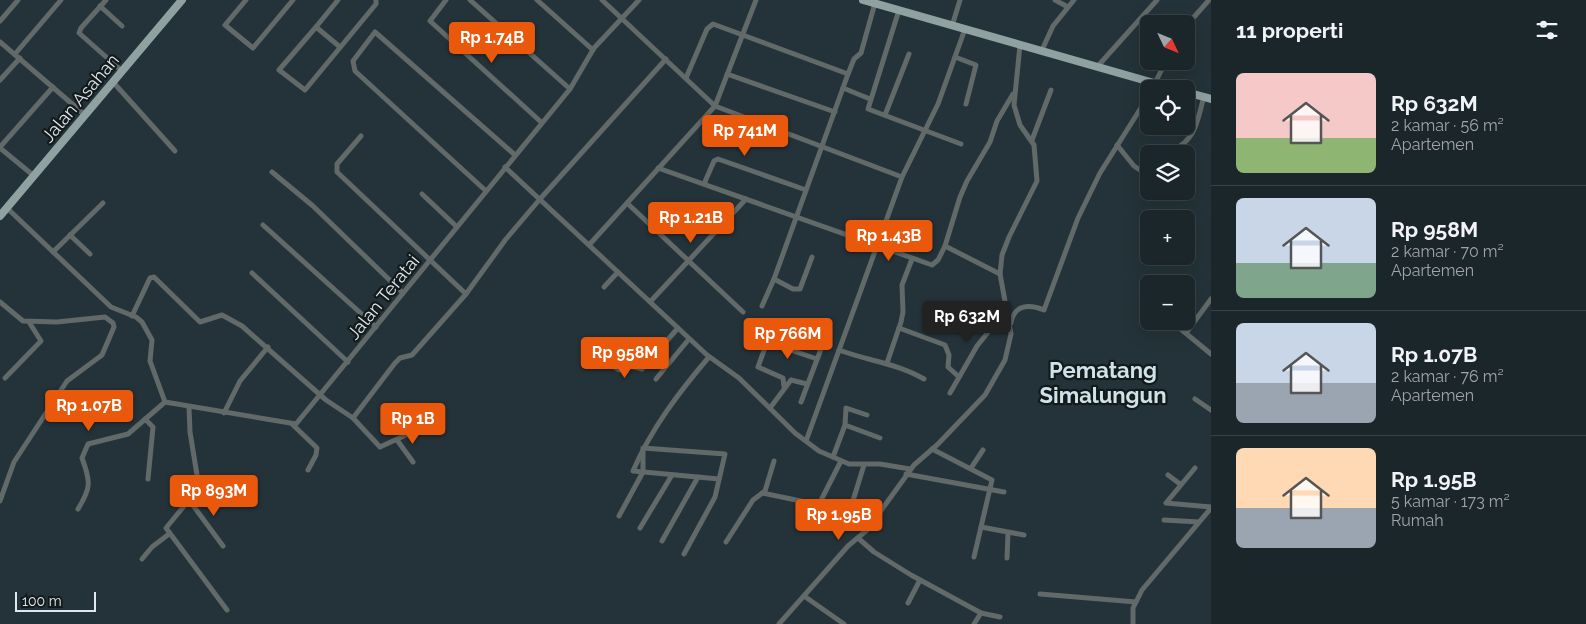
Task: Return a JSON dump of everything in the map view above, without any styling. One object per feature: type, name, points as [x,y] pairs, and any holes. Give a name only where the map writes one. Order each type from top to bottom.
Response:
[{"type":"main road","name":"Jalan Asahan","points":[[3,210],[34,176],[182,0]]},
{"type":"main road","points":[[863,0],[1042,50],[1140,81]]},
{"type":"main road","points":[[1195,94],[1208,98]]},
{"type":"street","points":[[0,21],[18,0]]},
{"type":"street","points":[[0,80],[61,0]]},
{"type":"street","points":[[106,0],[81,28],[79,33],[122,71]]},
{"type":"street","points":[[246,0],[225,25],[253,48],[291,2],[284,0]]},
{"type":"street","points":[[338,0],[279,70],[305,90],[376,4],[376,0]]},
{"type":"street","points":[[446,0],[430,21],[541,122]]},
{"type":"street","points":[[470,0],[570,89]]},
{"type":"street","points":[[537,0],[592,50]]},
{"type":"street","points":[[602,0],[715,106],[821,148],[902,177]]},
{"type":"street","name":"Jalan Teratai","points":[[292,424],[301,420],[541,122],[570,89],[592,50],[639,0]]},
{"type":"street","points":[[589,245],[715,106],[756,0]]},
{"type":"street","points":[[952,26],[960,0]]},
{"type":"street","points":[[1055,0],[1068,7]]},
{"type":"street","points":[[1042,50],[1053,26],[1074,0]]},
{"type":"street","points":[[1097,67],[1157,0]]},
{"type":"street","points":[[1195,16],[1209,0]]},
{"type":"street","points":[[762,306],[774,279],[848,74],[854,59],[860,53],[874,3]]},
{"type":"street","points":[[100,6],[122,26]]},
{"type":"street","points":[[899,10],[868,109],[960,144]]},
{"type":"street","points":[[686,78],[711,24],[848,74]]},
{"type":"street","points":[[316,27],[340,47]]},
{"type":"street","points":[[806,441],[902,177],[938,104],[965,29]]},
{"type":"street","points":[[486,190],[353,68],[355,57],[374,32],[515,155]]},
{"type":"street","points":[[0,42],[85,115]]},
{"type":"street","points":[[1010,325],[1000,274],[1005,245],[1037,181],[1035,150],[1032,140],[1016,114],[1014,91],[1020,45]]},
{"type":"street","points":[[885,115],[909,54]]},
{"type":"street","points":[[955,56],[976,65],[966,104]]},
{"type":"street","points":[[354,418],[396,361],[412,355],[466,294],[506,240],[540,199],[666,60]]},
{"type":"street","points":[[727,74],[835,112]]},
{"type":"street","points":[[113,82],[174,151]]},
{"type":"street","points":[[34,176],[0,148],[53,87]]},
{"type":"street","points":[[843,88],[870,99]]},
{"type":"street","points":[[1032,140],[1051,90]]},
{"type":"street","points":[[658,168],[912,259],[935,264],[945,246],[960,197],[990,142],[997,121],[1014,91]]},
{"type":"street","points":[[1182,145],[1189,140],[1194,132],[1208,98]]},
{"type":"street","points":[[780,624],[848,546],[878,517],[908,472],[994,383],[1006,360],[1010,325],[1014,312],[1030,305],[1044,310],[1078,218],[1100,173],[1140,109]]},
{"type":"street","points":[[361,136],[337,164],[337,172],[466,294]]},
{"type":"street","points":[[1117,145],[1134,166],[1140,170]]},
{"type":"street","points":[[704,184],[714,161],[718,159],[806,190]]},
{"type":"street","points":[[505,167],[689,339],[709,357],[739,378],[806,441],[841,461],[864,465],[880,464],[908,472],[1004,492]]},
{"type":"street","points":[[272,172],[314,206],[403,293]]},
{"type":"street","points":[[422,194],[457,227]]},
{"type":"street","points":[[650,302],[746,199]]},
{"type":"street","points":[[53,252],[103,202]]},
{"type":"street","points":[[627,203],[743,312]]},
{"type":"street","points":[[3,210],[53,252],[111,306],[142,322],[152,340],[150,360],[165,402]]},
{"type":"street","points":[[263,225],[376,327]]},
{"type":"street","points":[[70,235],[90,254]]},
{"type":"street","points":[[945,246],[1000,274]]},
{"type":"street","points":[[774,279],[793,288],[800,289],[812,257]]},
{"type":"street","points":[[887,362],[903,312],[902,285],[912,259]]},
{"type":"street","points":[[604,287],[618,272]]},
{"type":"street","points":[[252,273],[348,362]]},
{"type":"street","points":[[132,316],[152,276],[198,320],[205,322],[216,315],[230,317],[268,347],[321,395],[354,418],[380,448],[421,428]]},
{"type":"street","points":[[1186,333],[1211,299]]},
{"type":"street","points":[[0,501],[14,462],[67,380],[102,356],[114,326],[105,317],[29,322],[20,320],[1,306]]},
{"type":"street","points":[[950,393],[977,346],[1006,310]]},
{"type":"street","points":[[5,378],[41,341],[29,322]]},
{"type":"street","points":[[608,363],[619,370],[630,366],[642,369],[678,328]]},
{"type":"street","points":[[899,328],[945,345],[949,355],[948,367],[959,377]]},
{"type":"street","points":[[771,330],[758,367],[783,378],[784,387]]},
{"type":"street","points":[[1182,330],[1211,354]]},
{"type":"street","points":[[656,379],[689,339]]},
{"type":"street","points":[[767,342],[817,360]]},
{"type":"street","points":[[224,413],[240,381],[268,347]]},
{"type":"street","points":[[801,402],[821,349]]},
{"type":"street","points":[[839,350],[859,358],[887,362],[924,379]]},
{"type":"street","points":[[709,357],[672,401],[669,410],[643,448],[633,471],[719,479]]},
{"type":"street","points":[[770,408],[784,387],[792,380],[807,384]]},
{"type":"street","points":[[1195,399],[1211,410]]},
{"type":"street","points":[[165,402],[292,424],[317,448],[316,455],[308,470]]},
{"type":"street","points":[[78,509],[89,487],[88,476],[82,458],[88,444],[92,441],[124,435],[165,402]]},
{"type":"street","points":[[189,407],[190,432],[197,465],[195,482],[189,500],[167,526],[169,534],[227,610]]},
{"type":"street","points":[[833,458],[845,426],[846,408],[867,415]]},
{"type":"street","points":[[145,419],[154,427],[148,479]]},
{"type":"street","points":[[845,426],[880,438]]},
{"type":"street","points":[[397,440],[413,462]]},
{"type":"street","points":[[619,516],[644,472],[643,448]]},
{"type":"street","points":[[643,448],[725,454],[715,497],[684,554]]},
{"type":"street","points":[[932,448],[992,480],[974,557]]},
{"type":"street","points":[[971,468],[983,450]]},
{"type":"street","points":[[814,514],[841,461]]},
{"type":"street","points":[[726,542],[753,500],[762,494],[767,487],[774,462]]},
{"type":"street","points":[[838,534],[851,507],[864,465]]},
{"type":"street","points":[[1196,468],[1166,500],[1167,503],[1211,508]]},
{"type":"street","points":[[640,528],[672,475]]},
{"type":"street","points":[[1168,475],[1180,484]]},
{"type":"street","points":[[662,541],[698,477]]},
{"type":"street","points":[[762,494],[820,505]]},
{"type":"street","points":[[189,500],[223,546]]},
{"type":"street","points":[[1132,624],[1136,602],[1142,590],[1211,508]]},
{"type":"street","points":[[1164,520],[1199,522]]},
{"type":"street","points":[[981,527],[1024,535]]},
{"type":"street","points":[[1007,558],[1008,533]]},
{"type":"street","points":[[142,560],[152,547],[169,534]]},
{"type":"street","points":[[858,538],[883,558],[980,614],[1000,618]]},
{"type":"street","points":[[908,603],[920,580]]},
{"type":"street","points":[[1040,594],[1136,602]]},
{"type":"street","points":[[804,596],[844,624]]},
{"type":"street","points":[[974,624],[980,614]]},
{"type":"district","name":"Pematang Simalungun","points":[[1103,382]]}]
